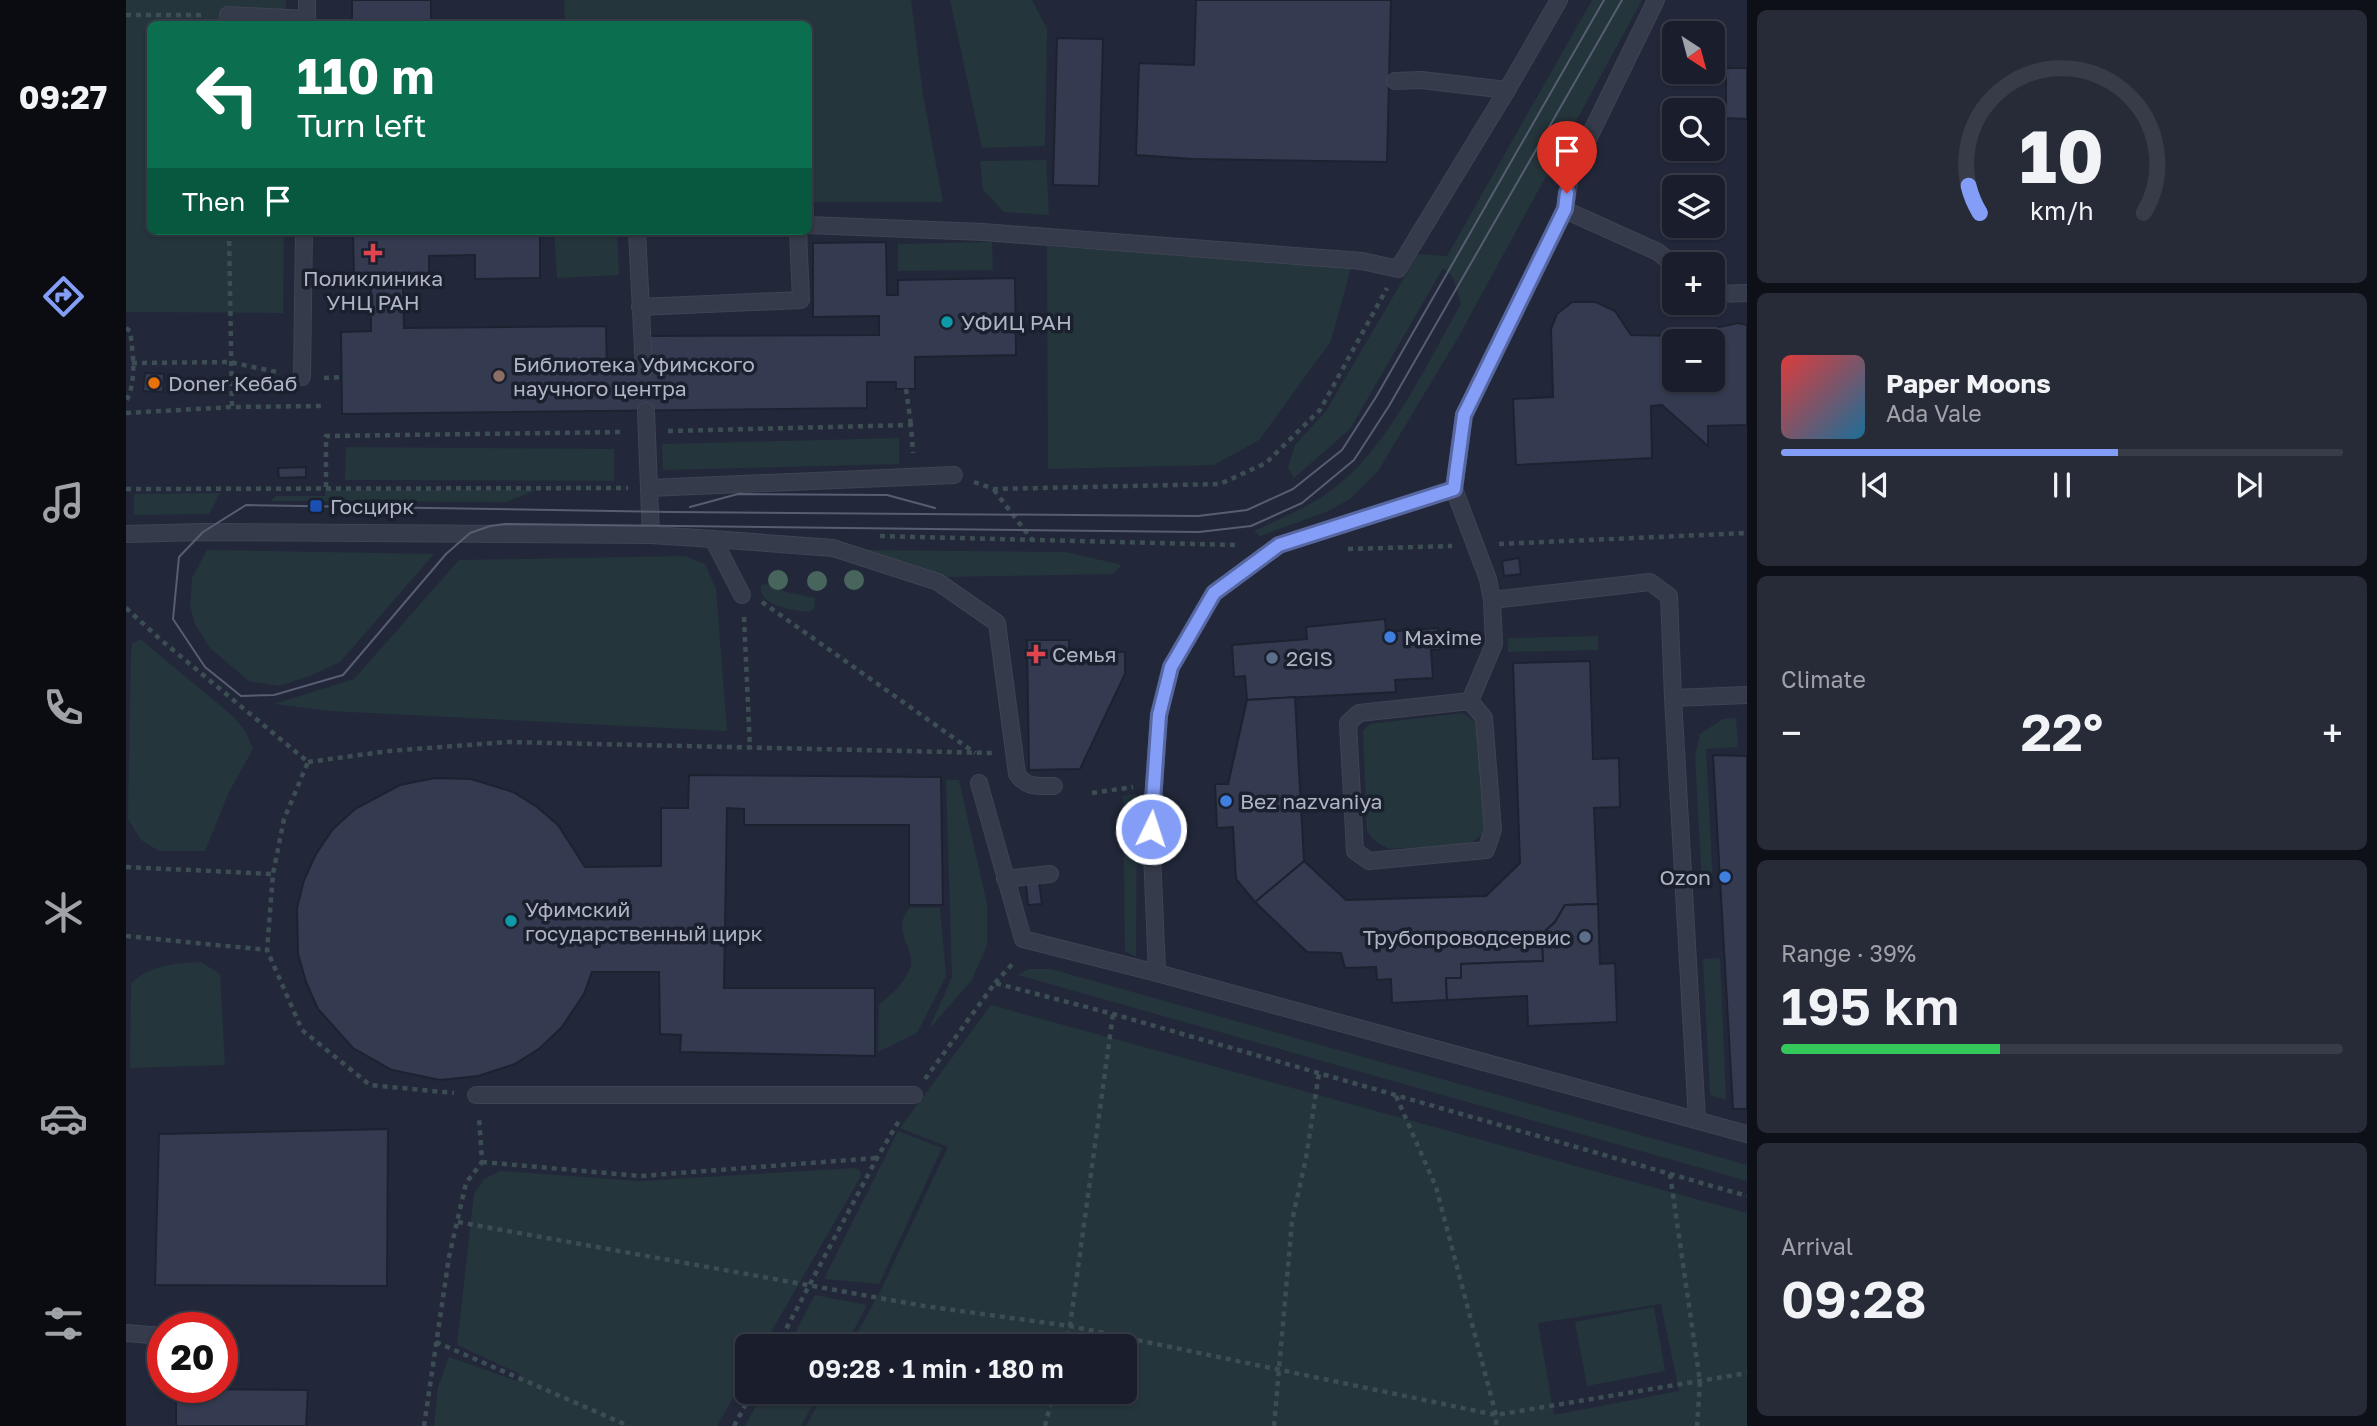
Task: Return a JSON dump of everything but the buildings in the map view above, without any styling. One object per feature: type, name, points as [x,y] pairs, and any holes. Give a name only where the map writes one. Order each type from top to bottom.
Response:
[{"type":"lane","points":[[307,0],[307,21]]},
{"type":"lane","points":[[812,225],[1010,234],[1362,261],[1398,269],[1559,0]]},
{"type":"lane","points":[[1470,701],[1494,644],[1488,579],[1454,489],[1464,415],[1565,209],[1570,176],[1656,0]]},
{"type":"lane","points":[[228,15],[296,21]]},
{"type":"lane","points":[[1395,81],[1421,80],[1507,90]]},
{"type":"lane","points":[[1565,209],[1662,255]]},
{"type":"lane","points":[[302,377],[304,235]]},
{"type":"lane","points":[[637,235],[644,370]]},
{"type":"lane","points":[[640,307],[802,300],[799,235]]},
{"type":"lane","points":[[1725,294],[1747,293]]},
{"type":"lane","points":[[646,411],[651,535]]},
{"type":"lane","points":[[649,488],[954,475]]},
{"type":"lane","points":[[1157,973],[1151,829],[1159,715],[1171,667],[1214,593],[1279,545],[1454,489]]},
{"type":"lane","points":[[126,534],[217,532],[651,535],[833,548],[938,582],[997,623],[1017,774],[1022,782],[1034,786],[1055,786]]},
{"type":"lane","points":[[713,539],[749,596]]},
{"type":"lane","points":[[1492,600],[1650,582],[1669,596],[1697,1121]]},
{"type":"lane","points":[[1673,698],[1747,695]]},
{"type":"lane","points":[[1470,701],[1484,718],[1493,830],[1486,850],[1370,860],[1355,851],[1348,723],[1359,713],[1470,701]]},
{"type":"lane","points":[[979,783],[1023,939],[1747,1134]]},
{"type":"lane","points":[[1005,879],[1050,874]]},
{"type":"lane","points":[[476,1096],[914,1095]]},
{"type":"lane","points":[[126,1333],[147,1335]]},
{"type":"path","points":[[126,15],[228,15]]},
{"type":"path","points":[[229,235],[232,407]]},
{"type":"path","points":[[954,475],[994,489],[1220,484],[1266,463],[1320,410],[1398,269]]},
{"type":"path","points":[[323,286],[371,281]]},
{"type":"path","points":[[126,328],[130,331],[132,363],[132,392],[126,401]]},
{"type":"path","points":[[132,363],[230,362],[302,377]]},
{"type":"path","points":[[906,389],[914,478]]},
{"type":"path","points":[[126,413],[232,407],[325,406]]},
{"type":"path","points":[[326,487],[326,436],[911,425]]},
{"type":"path","points":[[126,489],[649,488]]},
{"type":"path","points":[[994,489],[1032,541]]},
{"type":"path","points":[[1340,550],[1747,533]]},
{"type":"path","points":[[872,536],[1279,545]]},
{"type":"path","points":[[749,596],[750,749]]},
{"type":"path","points":[[126,608],[308,762],[389,751],[507,742],[976,754],[749,596]]},
{"type":"path","points":[[308,762],[284,820],[273,874],[267,950],[302,1030],[370,1085],[476,1096],[482,1162],[466,1183],[449,1257],[424,1426]]},
{"type":"path","points":[[1092,793],[1122,788]]},
{"type":"path","points":[[126,867],[273,874]]},
{"type":"path","points":[[126,936],[267,950]]},
{"type":"path","points":[[783,1334],[877,1158],[914,1095],[995,982],[1747,1196]]},
{"type":"path","points":[[1068,1334],[1114,1014]]},
{"type":"path","points":[[1274,1426],[1292,1220],[1306,1158],[1319,1073]]},
{"type":"path","points":[[1395,1096],[1436,1188],[1496,1415],[1496,1426]]},
{"type":"path","points":[[482,1162],[640,1176],[877,1158]]},
{"type":"path","points":[[1670,1174],[1700,1382],[1697,1426]]},
{"type":"path","points":[[458,1222],[924,1306],[1070,1326],[1496,1415],[1747,1373]]},
{"type":"path","points":[[436,1342],[629,1426]]},
{"type":"path","points":[[734,1426],[745,1404]]},
{"type":"path","points":[[1045,1426],[1051,1404]]},
{"type":"shaded area","points":[[126,0],[286,0],[285,21],[147,21],[147,235],[284,235],[283,313],[126,312]]},
{"type":"shaded area","points":[[564,0],[911,0],[923,95],[943,202],[812,202],[812,21],[565,21]]},
{"type":"shaded area","points":[[950,0],[1032,0],[1047,29],[1045,146],[982,148]]},
{"type":"shaded area","points":[[1592,0],[1642,0],[1459,336],[1378,471],[1350,499],[1326,512],[1260,536],[1254,531],[1318,499],[1357,468],[1407,400],[1461,304],[1453,277],[1443,268],[1350,429],[1294,478],[1288,467],[1295,445],[1326,411],[1418,254],[1447,256]]},
{"type":"shaded area","points":[[1046,160],[1049,215],[1004,212],[983,190],[980,161]]},
{"type":"shaded area","points":[[554,235],[617,235],[619,275],[557,278]]},
{"type":"shaded area","points":[[992,242],[993,270],[898,271],[898,244]]},
{"type":"shaded area","points":[[1047,246],[1351,268],[1331,341],[1259,440],[1214,465],[1048,469]]},
{"type":"shaded area","points":[[899,438],[899,464],[663,470],[662,444]]},
{"type":"shaded area","points":[[346,447],[614,449],[614,481],[345,480]]},
{"type":"shaded area","points":[[325,490],[536,490],[506,502],[270,501],[276,496],[325,496]]},
{"type":"shaded area","points":[[220,493],[209,514],[134,515],[134,494]]},
{"type":"shaded area","points":[[207,550],[434,554],[340,662],[279,686],[249,681],[210,648],[195,624],[190,606],[192,578]]},
{"type":"shaded area","points":[[860,550],[1066,552],[1122,565],[1112,574],[943,577]]},
{"type":"shaded area","points":[[685,556],[705,564],[716,589],[727,731],[330,711],[274,704],[354,679],[459,560]]},
{"type":"shaded area","points":[[767,584],[786,592],[815,598],[814,609],[808,612],[777,606],[765,598],[762,592],[761,585]]},
{"type":"shaded area","points":[[1598,636],[1598,650],[1508,652],[1508,638]]},
{"type":"shaded area","points":[[140,639],[234,717],[246,732],[253,749],[229,792],[205,851],[159,851],[141,840],[128,819],[131,653],[132,644]]},
{"type":"shaded area","points":[[1463,713],[1478,725],[1486,825],[1483,834],[1469,844],[1389,849],[1374,840],[1367,831],[1363,731],[1370,724]]},
{"type":"shaded area","points":[[1736,718],[1738,747],[1706,749],[1713,885],[1702,886],[1695,756],[1700,734],[1723,719]]},
{"type":"shaded area","points":[[946,780],[959,780],[987,904],[987,945],[972,980],[929,1029],[952,977]]},
{"type":"shaded area","points":[[1137,794],[1136,957],[1125,951],[1123,796]]},
{"type":"shaded area","points":[[910,908],[940,908],[946,976],[917,1033],[878,1052],[879,1005],[903,981],[911,962],[902,925]]},
{"type":"shaded area","points":[[1720,958],[1726,1100],[1710,1095],[1703,959]]},
{"type":"shaded area","points":[[201,962],[220,974],[225,1065],[130,1068],[131,984],[154,969],[173,964]]},
{"type":"shaded area","points":[[1029,969],[1051,969],[1747,1165],[1747,1181],[1018,975]]},
{"type":"shaded area","points":[[991,1005],[1747,1213],[1747,1426],[806,1426],[818,1404],[1137,1404],[1137,1334],[857,1334],[881,1290],[948,1147],[900,1128]],"holes":[[[1661,1304],[1679,1391],[1554,1415],[1538,1323]]]},
{"type":"shaded area","points":[[898,1131],[942,1148],[879,1284],[824,1279]]},
{"type":"shaded area","points":[[855,1168],[860,1171],[861,1176],[770,1334],[735,1334],[735,1394],[717,1426],[434,1426],[438,1387],[449,1357],[517,1381],[520,1374],[457,1345],[474,1194],[484,1179],[500,1171],[640,1181]]},
{"type":"shaded area","points":[[815,1295],[867,1305],[851,1334],[794,1334]]},
{"type":"shaded area","points":[[1654,1307],[1665,1371],[1587,1386],[1575,1322]]},
{"type":"shaded area","points":[[757,1404],[813,1404],[801,1426],[745,1426]]},
{"type":"tram line","points":[[1604,0],[1376,397],[1342,450],[1293,489],[1247,510],[1198,516],[246,505],[203,532],[179,557],[173,619],[205,667],[241,696],[274,695],[343,675],[446,554],[470,533],[490,526],[505,524],[1199,532],[1251,526],[1302,503],[1354,460],[1389,406],[1622,0]]},
{"type":"tram line","points":[[690,507],[738,494],[887,495],[935,508]]},
{"type":"place","name":"Поликлиника УНЦ РАН","points":[[373,253]]},
{"type":"place","name":"УФИЦ РАН","points":[[947,322]]},
{"type":"place","name":"Библиотека Уфимского научного центра","points":[[499,376]]},
{"type":"place","name":"Doner Кебаб","points":[[154,383]]},
{"type":"place","name":"Госцирк","points":[[316,506]]},
{"type":"place","name":"Maxime","points":[[1390,637]]},
{"type":"place","name":"Семья","points":[[1036,654]]},
{"type":"place","name":"2GIS","points":[[1272,658]]},
{"type":"place","name":"Bez nazvaniya","points":[[1226,801]]},
{"type":"place","name":"Ozon","points":[[1725,877]]},
{"type":"place","name":"Уфимский государственный цирк","points":[[511,921]]},
{"type":"place","name":"Трубопроводсервис","points":[[1585,937]]},
{"type":"route","points":[[1151,829],[1159,715],[1171,667],[1214,593],[1279,545],[1454,489],[1464,415],[1565,209],[1567,193]]}]
